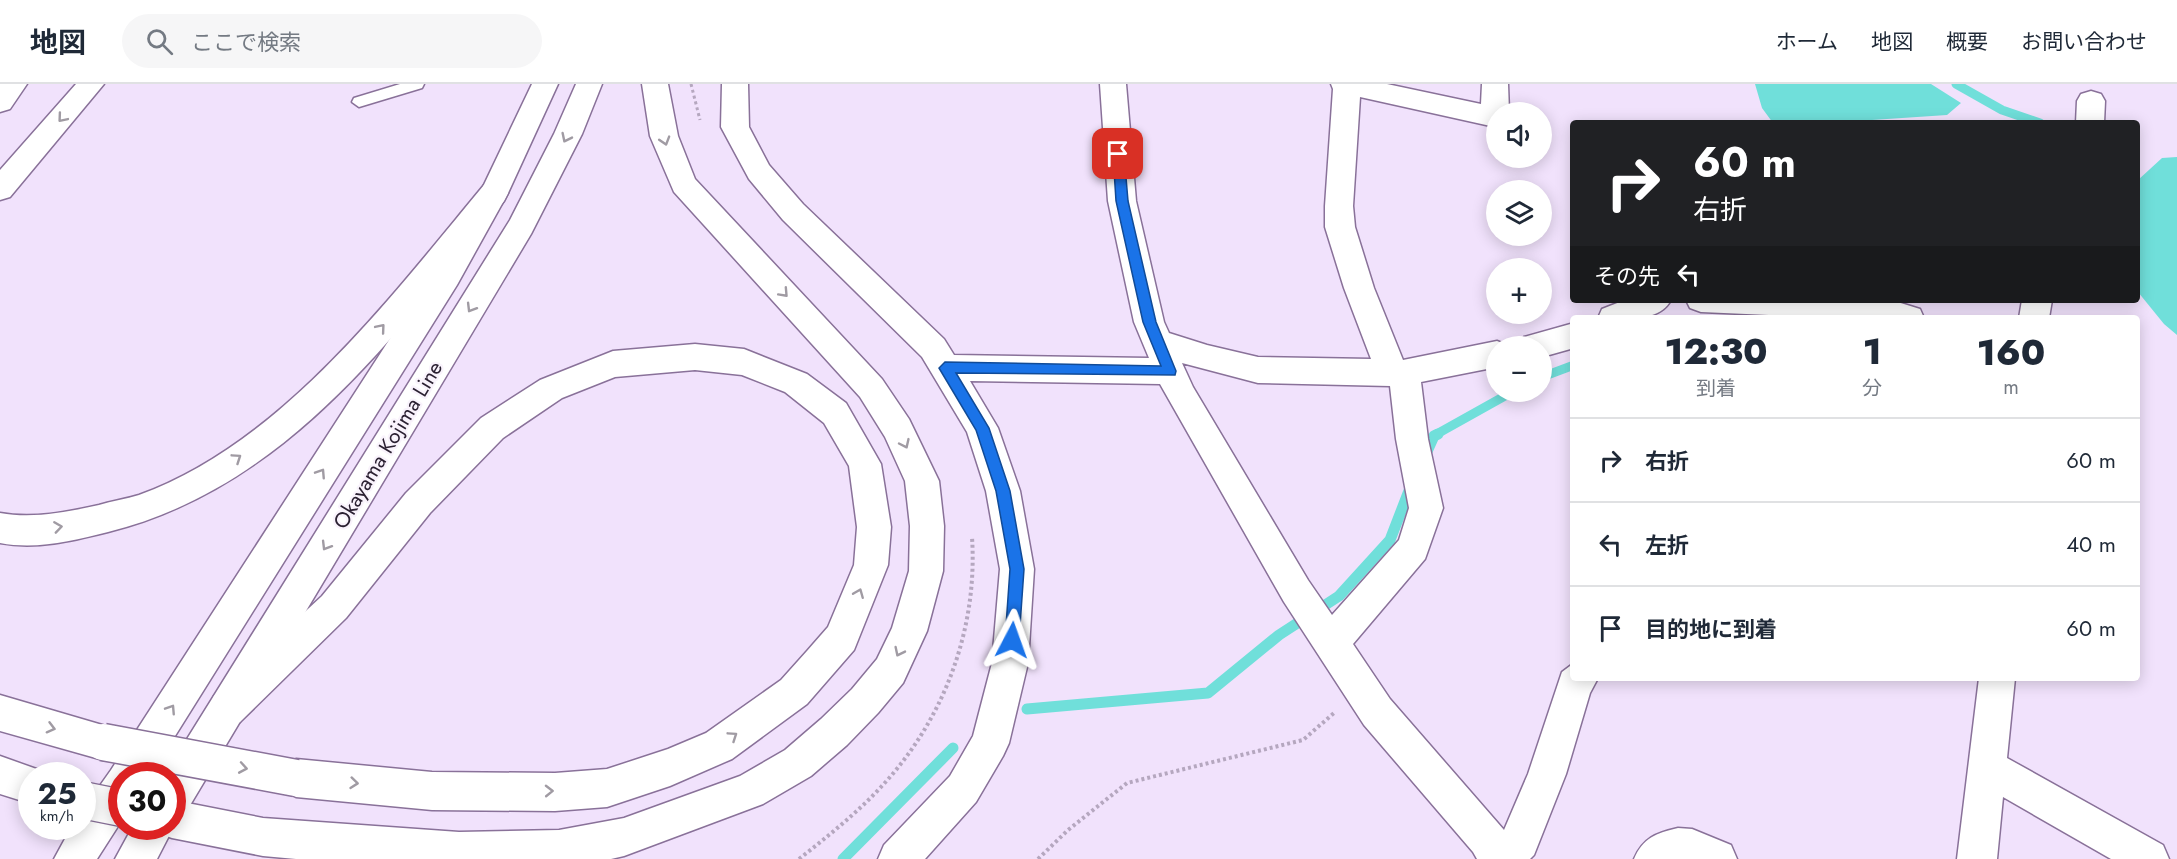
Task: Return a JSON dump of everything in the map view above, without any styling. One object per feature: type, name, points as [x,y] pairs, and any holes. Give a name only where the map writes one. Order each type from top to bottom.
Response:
[{"type":"main road","points":[[0,102],[14,84]]},
{"type":"main road","points":[[0,189],[91,84]]},
{"type":"main road","name":"Okayama Kojima Line","points":[[137,762],[446,277],[494,193],[545,84]]},
{"type":"main road","name":"Okayama Kojima Line","points":[[186,775],[521,226],[568,134],[589,84]]},
{"type":"main road","points":[[186,822],[263,837],[459,852],[560,850],[624,837],[750,791],[798,763],[842,724],[890,670],[909,632],[926,571],[927,526],[922,481],[898,429],[871,388],[684,185],[666,147],[657,113],[655,84]]},
{"type":"main road","points":[[735,84],[735,127],[759,172],[793,212],[933,348],[982,428],[1003,491],[1017,569],[1010,663],[990,743],[963,789],[898,859]]},
{"type":"main road","points":[[1113,84],[1122,201],[1149,322],[1180,393],[1296,591],[1377,712],[1487,838],[1502,859],[1520,841],[1548,774],[1578,681]]},
{"type":"main road","points":[[1329,639],[1413,548],[1426,508],[1398,373],[1359,288],[1340,227],[1345,84],[1495,117],[1495,84]]},
{"type":"main road","points":[[0,203],[33,152]]},
{"type":"main road","points":[[0,528],[21,533],[102,521],[191,490],[287,424],[373,339],[494,193]]},
{"type":"main road","points":[[1620,315],[1649,303]]},
{"type":"main road","points":[[1768,303],[1879,308],[1900,315]]},
{"type":"main road","points":[[1552,343],[1570,336]]},
{"type":"main road","points":[[1158,342],[1207,358],[1258,370],[1398,373],[1486,356]]},
{"type":"main road","points":[[0,713],[103,742],[296,778],[432,791],[565,791],[607,788],[670,767],[719,746],[794,692],[841,638],[871,565],[874,527],[865,464],[835,413],[796,383],[744,362],[695,357],[613,364],[551,389],[492,428],[418,503],[334,607],[226,709]]},
{"type":"main road","points":[[945,368],[1170,371]]},
{"type":"main road","points":[[1977,859],[1997,681]]},
{"type":"main road","points":[[1988,767],[2149,859]]},
{"type":"main road","points":[[0,775],[18,781]]},
{"type":"main road","points":[[74,859],[108,807]]},
{"type":"main road","points":[[135,859],[147,840]]},
{"type":"main road","points":[[1654,859],[1668,848],[1689,847],[1717,859]]},
{"type":"lane","points":[[358,102],[417,84]]},
{"type":"path","points":[[1038,859],[1068,830],[1127,783],[1303,740],[1362,689]]},
{"type":"shaded area","points":[[1755,84],[1931,84],[1961,103],[1947,115],[1872,120],[1771,120],[1762,108]]},
{"type":"shaded area","points":[[2177,157],[2177,335],[2164,324],[2140,294],[2140,178],[2162,158]]},
{"type":"waterway","points":[[1956,84],[2002,110],[2031,120]]},
{"type":"waterway","points":[[1552,373],[1570,366]]},
{"type":"waterway","points":[[1435,435],[1494,402]]},
{"type":"waterway","points":[[1424,458],[1434,436],[1438,434]]},
{"type":"waterway","points":[[1027,709],[1208,693],[1279,635],[1339,596],[1390,540],[1412,483]]},
{"type":"waterway","points":[[843,859],[953,748]]},
{"type":"route","points":[[1012,640],[1017,569],[1003,491],[982,428],[945,368],[1170,371],[1149,322],[1122,201],[1118,154]]}]
